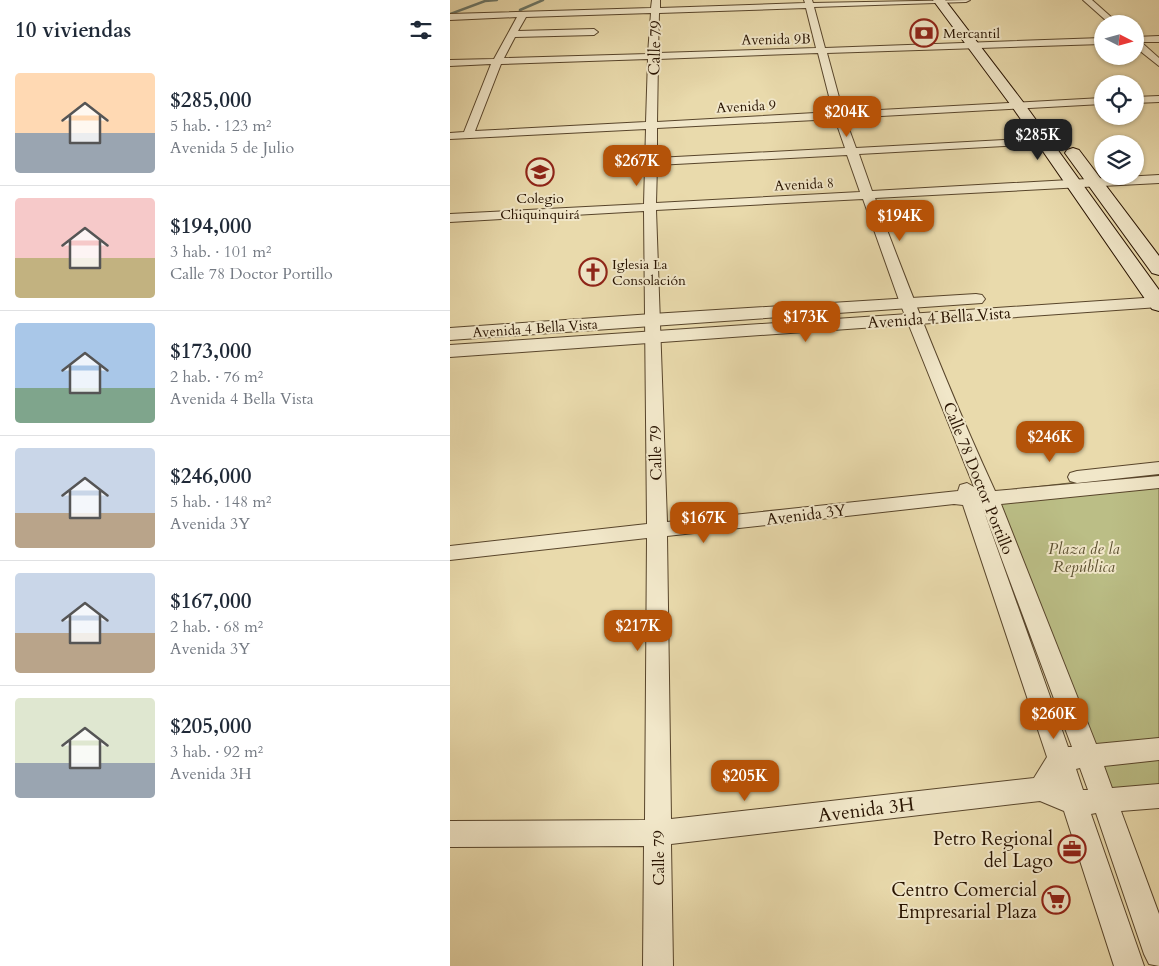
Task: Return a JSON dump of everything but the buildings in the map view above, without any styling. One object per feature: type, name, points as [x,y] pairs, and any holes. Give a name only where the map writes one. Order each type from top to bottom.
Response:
[{"type":"main road","points":[[947,0],[982,46],[1047,120]]},
{"type":"main road","points":[[982,46],[1018,105],[1156,298]]},
{"type":"main road","points":[[1065,143],[1094,182]]},
{"type":"main road","points":[[1096,185],[1159,269]]},
{"type":"street","name":"Calle 79","points":[[656,0],[650,207],[657,532],[658,966]]},
{"type":"street","points":[[450,17],[655,11],[809,3],[966,0]]},
{"type":"street","points":[[1087,0],[1104,15]]},
{"type":"street","name":"Calle 78 Doctor Portillo","points":[[809,3],[839,116],[910,311],[973,494],[1129,966]]},
{"type":"street","points":[[468,135],[497,62],[522,16]]},
{"type":"street","points":[[512,34],[594,32]]},
{"type":"street","points":[[1144,40],[1159,39]]},
{"type":"street","name":"Avenida 9B","points":[[450,63],[1094,41]]},
{"type":"street","points":[[1144,49],[1158,62]]},
{"type":"street","points":[[1144,100],[1159,99]]},
{"type":"street","name":"Avenida 9","points":[[450,136],[1094,101]]},
{"type":"street","points":[[652,162],[1043,141]]},
{"type":"street","name":"Avenida 8","points":[[1144,179],[1159,178]]},
{"type":"street","name":"Avenida 8","points":[[450,218],[1094,182]]},
{"type":"street","name":"Avenida 4 Bella Vista","points":[[450,351],[652,329],[910,311],[1156,298]]},
{"type":"street","name":"Avenida 4 Bella Vista","points":[[450,334],[652,329]]},
{"type":"street","name":"Avenida 3Y","points":[[1134,478],[1159,468]]},
{"type":"street","name":"Avenida 3Y","points":[[450,553],[657,532],[973,494],[1134,478],[1159,482]]},
{"type":"street","name":"Calle 78 Doctor Portillo","points":[[973,494],[1088,756],[1159,954]]},
{"type":"street","points":[[1041,789],[1060,759],[1159,749]]},
{"type":"street","name":"Avenida 3H","points":[[450,834],[657,833],[1041,789],[1075,803],[1159,796]]},
{"type":"green space","name":"Plaza de la República","points":[[1159,473],[1159,801],[1094,806],[980,493]]},
{"type":"waterway","points":[[450,14],[485,1],[497,0]]},
{"type":"waterway","points":[[520,13],[520,10],[543,0]]},
{"type":"place","name":"Mercantil","points":[[924,33]]},
{"type":"place","name":"Colegio Chiquinquirá","points":[[540,172]]},
{"type":"place","name":"Iglesia La Consolación","points":[[593,272]]},
{"type":"place","name":"Petro Regional del Lago","points":[[1072,849]]},
{"type":"place","name":"Centro Comercial Empresarial Plaza","points":[[1056,900]]}]
